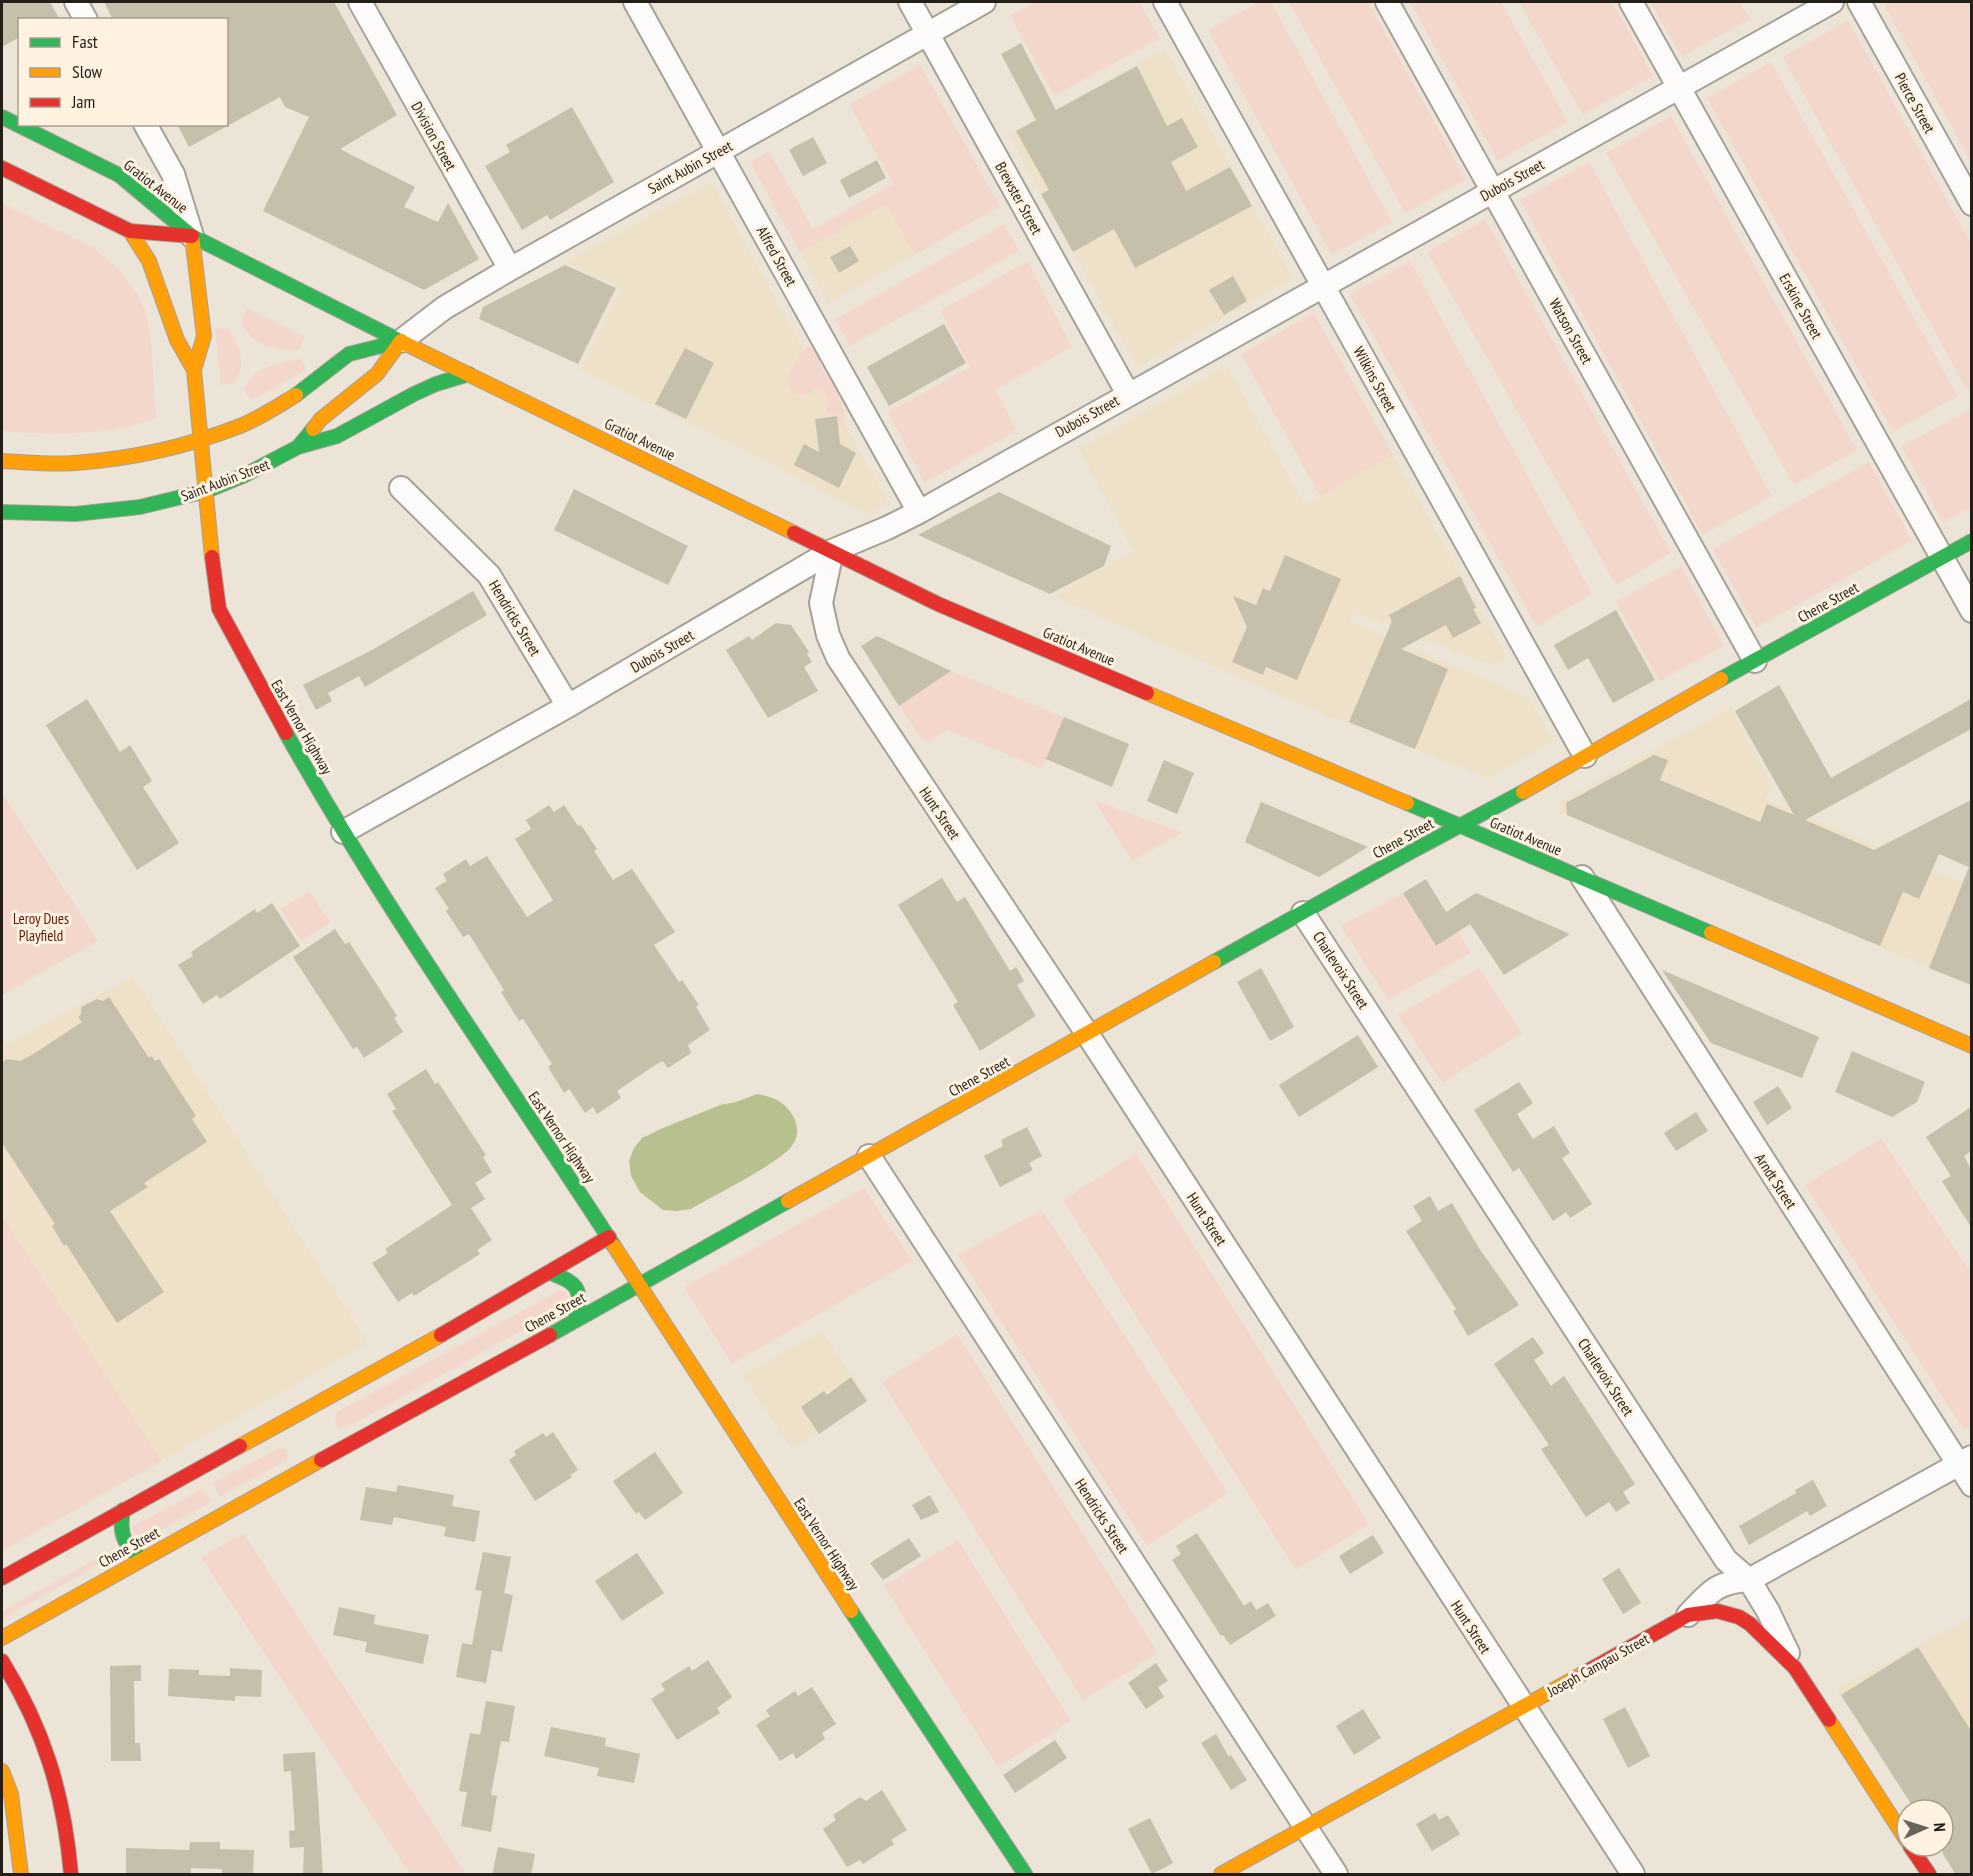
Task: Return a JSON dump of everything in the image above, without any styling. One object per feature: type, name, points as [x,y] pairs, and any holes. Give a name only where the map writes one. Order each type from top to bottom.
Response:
[{"type":"street","points":[[76,2],[85,18]]},
{"type":"street","name":"Division Street","points":[[360,2],[510,269]]},
{"type":"street","name":"Alfred Street","points":[[635,2],[919,512]]},
{"type":"street","name":"Brewster Street","points":[[910,2],[1128,394]]},
{"type":"street","name":"Saint Aubin Street","points":[[7,509],[46,514],[107,511],[172,500],[245,475],[298,447],[321,419],[377,374],[401,341],[444,308],[718,150],[984,2]]},
{"type":"street","name":"Wilkins Street","points":[[1165,2],[1585,756]]},
{"type":"street","name":"Watson Street","points":[[1387,2],[1755,661]]},
{"type":"street","name":"Erskine Street","points":[[1631,2],[1971,611]]},
{"type":"street","name":"Dubois Street","points":[[343,832],[568,706],[832,551],[919,512],[1832,2]]},
{"type":"street","name":"Pierce Street","points":[[1859,2],[1971,204]]},
{"type":"street","name":"Gratiot Avenue","points":[[2,117],[18,125]]},
{"type":"street","name":"Gratiot Avenue","points":[[20,126],[119,176],[192,236],[401,341],[972,619],[1582,877],[1971,1046]]},
{"type":"street","points":[[146,126],[172,174],[192,236]]},
{"type":"street","name":"Gratiot Avenue","points":[[2,168],[130,231],[192,236]]},
{"type":"street","name":"East Vernor Highway","points":[[130,231],[149,261],[177,340],[194,370]]},
{"type":"street","name":"East Vernor Highway","points":[[192,236],[204,336],[194,370],[219,609],[292,745],[343,832],[1025,1875]]},
{"type":"street","name":"Saint Aubin Street","points":[[8,465],[99,460],[144,453],[200,439],[240,426],[266,414],[349,354],[401,341]]},
{"type":"street","points":[[298,447],[337,436],[414,394],[436,384],[470,374]]},
{"type":"street","name":"Hendricks Street","points":[[400,488],[489,575],[568,706]]},
{"type":"street","name":"Chene Street","points":[[2,1638],[345,1446],[575,1321],[689,1255],[1088,1035],[1971,541]]},
{"type":"street","name":"Hunt Street","points":[[832,551],[821,603],[828,635],[838,658],[1088,1035],[1633,1875]]},
{"type":"street","name":"Arndt Street","points":[[1582,877],[1965,1461],[1971,1485]]},
{"type":"street","name":"Charlevoix Street","points":[[1303,913],[1726,1560],[1749,1580],[1768,1611],[1795,1668],[1895,1822]]},
{"type":"street","name":"Hendricks Street","points":[[869,1156],[1336,1875]]},
{"type":"street","points":[[2,1578],[275,1428],[321,1408],[609,1237]]},
{"type":"street","points":[[550,1273],[569,1278],[578,1288],[581,1300],[575,1321]]},
{"type":"street","points":[[275,1428],[294,1433]]},
{"type":"street","points":[[330,1438],[336,1444],[345,1446]]},
{"type":"street","points":[[304,1470],[305,1454]]},
{"type":"street","name":"Joseph Campau Street","points":[[1221,1875],[1688,1615],[1711,1591],[1730,1581],[1749,1580],[1965,1461]]},
{"type":"street","points":[[123,1510],[120,1526],[122,1542],[142,1559]]},
{"type":"street","points":[[1688,1615],[1717,1611],[1739,1617],[1750,1624],[1795,1668]]},
{"type":"street","points":[[2,1661],[37,1723],[51,1760],[63,1807],[71,1875]]},
{"type":"street","points":[[2,1690],[20,1691]]},
{"type":"street","points":[[2,1771],[11,1794],[21,1875]]},
{"type":"street","points":[[1918,1858],[1929,1875]]},
{"type":"shaded area","points":[[1165,48],[1293,278],[1137,367],[1009,136]]},
{"type":"shaded area","points":[[711,182],[888,502],[867,515],[764,460],[580,369],[621,288],[567,262]]},
{"type":"shaded area","points":[[887,204],[915,255],[829,303],[800,253]]},
{"type":"shaded area","points":[[1227,366],[1305,505],[1393,455],[1507,657],[1493,666],[1354,612],[1349,621],[1529,698],[1554,741],[1488,778],[1311,709],[1052,596],[1133,551],[1079,449]]},
{"type":"shaded area","points":[[1731,708],[1772,786],[1765,799],[1971,886],[1971,985],[1563,813],[1562,801]]},
{"type":"shaded area","points":[[133,976],[368,1343],[2,1551],[2,1047]]},
{"type":"shaded area","points":[[757,1094],[779,1101],[794,1118],[797,1134],[795,1141],[787,1151],[762,1169],[691,1209],[663,1210],[640,1192],[631,1176],[629,1161],[634,1148],[642,1138],[720,1105]]},
{"type":"shaded area","points":[[822,1331],[868,1399],[792,1450],[743,1375]]},
{"type":"shaded area","points":[[1971,1617],[1971,1874],[1960,1874],[1949,1858],[1955,1858],[1955,1798],[1909,1798],[1836,1690]]},
{"type":"green space","points":[[1035,2],[1139,2],[1160,38],[1054,96],[1010,15]]},
{"type":"green space","points":[[1259,2],[1271,2],[1392,222],[1332,255],[1208,30]]},
{"type":"green space","points":[[1289,2],[1368,2],[1466,180],[1405,213]]},
{"type":"green space","points":[[1410,2],[1501,2],[1568,122],[1498,161]]},
{"type":"green space","points":[[1519,2],[1612,2],[1653,76],[1583,115]]},
{"type":"green space","points":[[1650,2],[1740,2],[1750,19],[1682,57]]},
{"type":"green space","points":[[1888,2],[1971,2],[1971,162],[1884,4]]},
{"type":"green space","points":[[1848,20],[1971,244],[1972,388],[1967,390],[1783,57]]},
{"type":"green space","points":[[1771,62],[1958,396],[1893,432],[1707,98]]},
{"type":"green space","points":[[920,65],[1000,206],[915,255],[886,205],[800,253],[750,162],[769,151],[813,229],[893,184],[849,104]]},
{"type":"green space","points":[[1671,116],[1857,450],[1794,485],[1606,153]]},
{"type":"green space","points":[[1589,162],[1772,496],[1703,535],[1520,200]]},
{"type":"green space","points":[[2,203],[96,249],[122,273],[140,299],[147,316],[156,418],[128,427],[94,432],[48,434],[2,431]]},
{"type":"green space","points":[[1485,219],[1671,553],[1616,585],[1427,252]]},
{"type":"green space","points":[[1004,224],[1019,251],[850,346],[835,319]]},
{"type":"green space","points":[[1027,261],[1072,347],[995,390],[1017,430],[925,483],[888,412],[970,367],[940,311]]},
{"type":"green space","points":[[1410,261],[1592,594],[1537,627],[1350,294]]},
{"type":"green space","points":[[247,308],[305,337],[299,350],[272,348],[257,342],[241,321]]},
{"type":"green space","points":[[1314,313],[1393,455],[1320,496],[1241,354]]},
{"type":"green space","points":[[228,328],[238,348],[241,368],[236,383],[221,385],[215,329]]},
{"type":"green space","points":[[810,346],[820,358],[822,371],[836,387],[838,400],[844,412],[842,424],[837,416],[826,412],[827,400],[823,389],[812,386],[811,395],[797,395],[790,388],[786,379],[802,350]]},
{"type":"green space","points":[[300,359],[307,370],[251,401],[244,389],[254,375],[275,364]]},
{"type":"green space","points":[[1971,409],[1971,507],[1943,523],[1902,446]]},
{"type":"green space","points":[[1869,462],[1912,541],[1756,628],[1713,549]]},
{"type":"green space","points":[[1681,566],[1724,646],[1659,681],[1616,602]]},
{"type":"green space","points":[[951,671],[1064,717],[1042,769],[948,730],[925,743],[899,706]]},
{"type":"green space","name":"Leroy Dues Playfield","points":[[2,793],[98,941],[2,995]]},
{"type":"green space","points":[[1094,800],[1183,833],[1132,861]]},
{"type":"green space","points":[[310,891],[330,923],[301,941],[280,909]]},
{"type":"green space","points":[[1403,893],[1435,946],[1458,932],[1471,953],[1388,1000],[1341,926]]},
{"type":"green space","points":[[1479,968],[1522,1033],[1442,1083],[1398,1015]]},
{"type":"green space","points":[[1881,1138],[1971,1273],[1972,1426],[1964,1430],[1805,1185]]},
{"type":"green space","points":[[1136,1154],[1369,1524],[1296,1570],[1063,1200]]},
{"type":"green space","points":[[864,1188],[912,1261],[732,1364],[684,1287]]},
{"type":"green space","points":[[1042,1210],[1228,1493],[1147,1546],[958,1255]]},
{"type":"green space","points":[[2,1216],[162,1461],[2,1551]]},
{"type":"green space","points":[[560,1290],[566,1292],[568,1305],[346,1428],[339,1428],[335,1422],[337,1412]]},
{"type":"green space","points":[[957,1334],[1158,1653],[1083,1700],[882,1382]]},
{"type":"green space","points":[[279,1448],[287,1449],[287,1460],[220,1497],[213,1483]]},
{"type":"green space","points":[[203,1488],[211,1502],[139,1543],[132,1527]]},
{"type":"green space","points":[[243,1533],[466,1874],[410,1874],[201,1557]]},
{"type":"green space","points":[[958,1540],[1071,1721],[998,1767],[884,1586]]},
{"type":"green space","points":[[109,1552],[114,1556],[2,1617],[2,1611]]},
{"type":"building","points":[[2,2],[50,2],[59,18],[18,18],[18,38],[2,47]]},
{"type":"building","points":[[104,2],[334,2],[397,115],[340,149],[415,187],[404,207],[438,222],[448,203],[479,259],[424,290],[263,211],[309,117],[285,107],[280,97],[228,126],[228,18],[112,18]]},
{"type":"building","points":[[1021,43],[1056,110],[1137,66],[1167,126],[1182,118],[1198,147],[1171,162],[1186,191],[1230,167],[1252,206],[1135,268],[1114,229],[1073,252],[1041,194],[1049,190],[1016,131],[1036,120],[1001,54]]},
{"type":"building","points":[[572,107],[614,182],[550,220],[547,215],[522,230],[485,166],[510,152],[506,145]]},
{"type":"building","points":[[178,126],[227,126],[189,147]]},
{"type":"building","points":[[813,137],[827,163],[803,176],[789,150]]},
{"type":"building","points":[[877,160],[886,178],[849,198],[840,180]]},
{"type":"building","points":[[850,246],[859,261],[839,273],[830,257]]},
{"type":"building","points":[[565,265],[616,288],[578,364],[479,319],[483,307]]},
{"type":"building","points":[[1233,276],[1247,301],[1224,315],[1209,290]]},
{"type":"building","points":[[944,324],[966,363],[889,406],[867,367]]},
{"type":"building","points":[[685,348],[714,363],[686,419],[655,404]]},
{"type":"building","points":[[837,416],[840,444],[856,453],[839,488],[794,465],[804,444],[819,452],[815,419]]},
{"type":"building","points":[[574,489],[688,546],[668,585],[554,530]]},
{"type":"building","points":[[999,492],[1111,546],[1104,566],[1050,594],[918,535]]},
{"type":"building","points":[[1285,555],[1341,579],[1297,680],[1266,667],[1263,675],[1232,662],[1247,627],[1233,596],[1256,605],[1263,588],[1270,591]]},
{"type":"building","points":[[1460,576],[1481,623],[1453,638],[1446,625],[1401,649],[1448,669],[1415,749],[1349,722],[1392,621],[1389,615]]},
{"type":"building","points":[[473,591],[487,615],[365,687],[359,676],[328,693],[332,701],[316,710],[303,685],[372,650]]},
{"type":"building","points":[[1616,610],[1655,680],[1613,703],[1588,658],[1568,670],[1554,645]]},
{"type":"building","points":[[776,623],[791,625],[809,652],[807,654],[812,662],[804,667],[818,691],[768,718],[726,650],[749,636],[752,640]]},
{"type":"building","points":[[877,636],[951,671],[899,706],[861,646]]},
{"type":"building","points":[[1779,685],[1831,778],[1971,699],[1971,729],[1805,820],[1874,850],[1971,800],[1971,985],[1929,968],[1969,867],[1939,854],[1919,899],[1903,892],[1880,946],[1567,815],[1566,803],[1654,755],[1668,760],[1660,780],[1760,822],[1767,804],[1794,815],[1735,711]]},
{"type":"building","points":[[87,699],[120,752],[130,745],[152,781],[143,787],[179,843],[137,870],[46,725]]},
{"type":"building","points":[[1064,717],[1129,744],[1112,787],[1046,759]]},
{"type":"building","points":[[1164,760],[1194,773],[1177,814],[1147,801]]},
{"type":"building","points":[[1261,802],[1368,847],[1319,877],[1245,842]]},
{"type":"building","points":[[549,805],[554,812],[564,805],[597,849],[594,851],[613,880],[632,869],[675,932],[654,945],[679,982],[682,980],[699,1005],[696,1007],[710,1030],[688,1045],[691,1053],[668,1068],[663,1061],[652,1067],[617,1091],[621,1098],[597,1114],[593,1107],[585,1113],[569,1089],[564,1093],[548,1067],[552,1064],[523,1019],[519,1021],[501,992],[504,990],[469,934],[463,937],[446,911],[449,909],[435,888],[447,881],[443,874],[466,859],[470,866],[487,856],[527,917],[553,900],[515,839],[531,829],[526,820]]},
{"type":"building","points":[[942,878],[957,902],[965,897],[1010,971],[1016,967],[1024,981],[1017,985],[1036,1016],[980,1051],[953,1005],[958,1002],[898,905]]},
{"type":"building","points":[[1426,879],[1446,912],[1476,893],[1570,934],[1504,975],[1470,924],[1436,946],[1403,893]]},
{"type":"building","points":[[272,903],[300,946],[220,999],[217,995],[203,1004],[178,965],[193,956],[191,952],[255,909],[257,913]]},
{"type":"building","points":[[335,929],[345,944],[349,942],[397,1016],[394,1018],[403,1032],[364,1058],[357,1047],[353,1049],[293,957]]},
{"type":"building","points":[[1261,968],[1294,1027],[1270,1041],[1237,982]]},
{"type":"building","points":[[1662,970],[1819,1037],[1802,1078],[1711,1043]]},
{"type":"building","points":[[109,997],[149,1058],[152,1056],[155,1061],[159,1059],[196,1116],[192,1119],[207,1142],[144,1183],[148,1187],[110,1211],[164,1292],[117,1323],[66,1244],[64,1246],[52,1226],[55,1224],[2,1143],[2,1063],[7,1059],[20,1061],[35,1053],[82,1022],[78,1017],[81,1015],[81,1007],[97,999],[103,1001]]},
{"type":"building","points":[[1358,1035],[1378,1067],[1299,1117],[1279,1085]]},
{"type":"building","points":[[1852,1051],[1925,1082],[1917,1102],[1892,1117],[1835,1092]]},
{"type":"building","points":[[426,1069],[435,1084],[438,1082],[486,1155],[483,1157],[492,1172],[475,1183],[485,1199],[471,1208],[492,1240],[477,1250],[480,1254],[414,1296],[412,1293],[398,1302],[372,1263],[388,1253],[385,1249],[452,1205],[392,1111],[396,1109],[387,1094]]},
{"type":"building","points":[[1519,1082],[1533,1103],[1517,1114],[1533,1139],[1554,1126],[1570,1153],[1562,1158],[1592,1204],[1570,1218],[1566,1212],[1553,1221],[1519,1168],[1513,1172],[1474,1110]]},
{"type":"building","points":[[1778,1086],[1792,1108],[1767,1125],[1753,1102]]},
{"type":"building","points":[[1971,1107],[1971,1151],[1964,1156],[1971,1169],[1971,1227],[1942,1181],[1951,1176],[1926,1137]]},
{"type":"building","points":[[1696,1112],[1708,1131],[1676,1151],[1664,1133]]},
{"type":"building","points":[[1027,1127],[1042,1156],[1029,1163],[1033,1170],[1000,1187],[984,1156],[1003,1146],[1001,1140]]},
{"type":"building","points":[[1430,1196],[1438,1211],[1452,1203],[1479,1248],[1519,1305],[1468,1336],[1453,1311],[1456,1309],[1406,1231],[1422,1221],[1413,1206]]},
{"type":"building","points":[[1533,1337],[1544,1353],[1534,1360],[1551,1386],[1564,1376],[1635,1484],[1623,1492],[1630,1503],[1616,1512],[1609,1502],[1586,1517],[1541,1449],[1549,1445],[1494,1364]]},
{"type":"building","points":[[851,1377],[867,1401],[819,1434],[801,1407],[824,1391],[827,1395]]},
{"type":"building","points":[[553,1432],[578,1470],[570,1475],[572,1477],[535,1501],[509,1460],[516,1455],[514,1451],[543,1433],[546,1437]]},
{"type":"building","points":[[655,1452],[683,1493],[645,1520],[639,1512],[636,1514],[613,1481]]},
{"type":"building","points":[[1813,1480],[1827,1506],[1810,1516],[1807,1511],[1749,1545],[1739,1526],[1796,1493],[1795,1490]]},
{"type":"building","points":[[398,1485],[454,1495],[452,1506],[480,1511],[475,1542],[444,1536],[446,1527],[394,1517],[392,1525],[360,1520],[366,1487],[396,1492]]},
{"type":"building","points":[[930,1495],[939,1512],[921,1520],[912,1505]]},
{"type":"building","points":[[1197,1533],[1244,1606],[1251,1601],[1256,1610],[1268,1603],[1276,1616],[1230,1645],[1223,1635],[1221,1636],[1172,1560],[1181,1554],[1176,1546]]},
{"type":"building","points":[[1373,1535],[1384,1553],[1350,1574],[1339,1556]]},
{"type":"building","points":[[909,1538],[921,1556],[883,1580],[870,1563]]},
{"type":"building","points":[[483,1552],[511,1557],[504,1593],[513,1595],[502,1652],[492,1650],[486,1683],[456,1677],[462,1643],[472,1645],[482,1591],[475,1590]]},
{"type":"building","points":[[637,1553],[664,1593],[622,1621],[595,1581]]},
{"type":"building","points":[[1619,1568],[1641,1603],[1623,1614],[1602,1579]]},
{"type":"building","points":[[339,1607],[375,1615],[374,1624],[429,1635],[423,1664],[365,1652],[367,1642],[333,1635]]},
{"type":"building","points":[[1918,1647],[1971,1731],[1971,1875],[1956,1875],[1945,1858],[1955,1858],[1955,1798],[1907,1798],[1841,1695]]},
{"type":"building","points":[[708,1660],[732,1697],[717,1708],[720,1713],[677,1740],[651,1699],[665,1690],[661,1684],[689,1666],[692,1671]]},
{"type":"building","points":[[1156,1663],[1168,1681],[1158,1687],[1164,1697],[1146,1709],[1128,1683]]},
{"type":"building","points":[[141,1665],[141,1681],[134,1681],[135,1743],[140,1743],[141,1761],[111,1761],[110,1666]]},
{"type":"building","points":[[230,1668],[262,1670],[261,1697],[235,1696],[235,1701],[168,1696],[169,1669],[199,1670],[199,1675],[230,1676]]},
{"type":"building","points":[[812,1687],[836,1724],[822,1733],[825,1739],[796,1759],[793,1753],[780,1761],[756,1725],[770,1716],[766,1710],[795,1691],[798,1696]]},
{"type":"building","points":[[486,1701],[515,1706],[509,1742],[501,1741],[491,1795],[497,1796],[491,1832],[461,1826],[467,1792],[459,1791],[470,1733],[480,1735]]},
{"type":"building","points":[[1625,1707],[1650,1756],[1628,1768],[1603,1719]]},
{"type":"building","points":[[1363,1709],[1381,1738],[1354,1755],[1336,1726]]},
{"type":"building","points":[[551,1727],[606,1738],[605,1746],[640,1754],[634,1783],[597,1776],[599,1768],[544,1756]]},
{"type":"building","points":[[1216,1734],[1229,1757],[1231,1755],[1247,1780],[1231,1790],[1201,1743]]},
{"type":"building","points":[[1055,1740],[1067,1758],[1015,1793],[1003,1775]]},
{"type":"building","points":[[315,1752],[323,1875],[303,1875],[304,1847],[290,1848],[289,1831],[295,1830],[291,1771],[284,1772],[283,1754]]},
{"type":"building","points":[[882,1790],[907,1830],[891,1840],[894,1844],[863,1864],[860,1860],[847,1867],[823,1829],[836,1820],[833,1815],[860,1797],[866,1801]]},
{"type":"building","points":[[1435,1813],[1439,1820],[1448,1815],[1460,1834],[1432,1851],[1416,1824]]},
{"type":"building","points":[[1150,1818],[1173,1863],[1152,1874],[1128,1829]]},
{"type":"building","points":[[190,1842],[220,1842],[220,1849],[254,1850],[253,1875],[222,1875],[222,1869],[191,1868],[191,1875],[126,1875],[126,1848],[189,1850]]},
{"type":"building","points":[[498,1847],[535,1854],[531,1875],[492,1875]]},
{"type":"traffic: fast","points":[[2,117],[18,125]]},
{"type":"traffic: fast","points":[[20,126],[119,175],[192,236],[402,342]]},
{"type":"traffic: fast","points":[[296,395],[349,354],[401,341]]},
{"type":"traffic: fast","points":[[298,447],[337,436],[414,394],[436,384],[469,374]]},
{"type":"traffic: fast","points":[[2,512],[75,514],[140,507],[206,491],[245,475],[298,447],[313,429]]},
{"type":"traffic: fast","points":[[1721,679],[1972,541]]},
{"type":"traffic: fast","points":[[286,733],[404,928],[614,1246]]},
{"type":"traffic: fast","points":[[1214,962],[1523,792]]},
{"type":"traffic: fast","points":[[1407,803],[1711,933]]},
{"type":"traffic: fast","points":[[550,1335],[788,1201]]},
{"type":"traffic: fast","points":[[550,1273],[568,1280],[577,1290],[579,1302],[575,1321]]},
{"type":"traffic: fast","points":[[123,1510],[124,1538],[130,1549],[142,1559]]},
{"type":"traffic: fast","points":[[851,1611],[1025,1874]]},
{"type":"traffic: slow","points":[[130,231],[149,261],[177,340],[194,370]]},
{"type":"traffic: slow","points":[[192,236],[204,336],[194,370],[212,557]]},
{"type":"traffic: slow","points":[[313,429],[321,419],[377,374],[401,341]]},
{"type":"traffic: slow","points":[[402,342],[794,533]]},
{"type":"traffic: slow","points":[[2,461],[75,463],[159,451],[240,426],[262,416],[296,395]]},
{"type":"traffic: slow","points":[[1523,792],[1721,679]]},
{"type":"traffic: slow","points":[[1147,693],[1407,803]]},
{"type":"traffic: slow","points":[[1711,933],[1972,1046]]},
{"type":"traffic: slow","points":[[788,1201],[1214,962]]},
{"type":"traffic: slow","points":[[614,1246],[851,1611]]},
{"type":"traffic: slow","points":[[240,1446],[441,1335]]},
{"type":"traffic: slow","points":[[2,1638],[321,1460]]},
{"type":"traffic: slow","points":[[1221,1874],[1584,1673]]},
{"type":"traffic: slow","points":[[1829,1720],[1895,1822]]},
{"type":"traffic: slow","points":[[2,1771],[11,1794],[21,1874]]},
{"type":"traffic: jam","points":[[2,168],[130,231],[192,236]]},
{"type":"traffic: jam","points":[[794,533],[938,604],[1147,693]]},
{"type":"traffic: jam","points":[[212,557],[219,609],[286,733]]},
{"type":"traffic: jam","points":[[441,1335],[609,1237]]},
{"type":"traffic: jam","points":[[321,1460],[550,1335]]},
{"type":"traffic: jam","points":[[2,1578],[240,1446]]},
{"type":"traffic: jam","points":[[1584,1673],[1688,1615],[1717,1611],[1739,1617],[1750,1624],[1795,1668],[1829,1720]]},
{"type":"traffic: jam","points":[[2,1661],[30,1712],[50,1763],[63,1817],[71,1874]]},
{"type":"traffic: jam","points":[[1918,1858],[1929,1874]]}]
